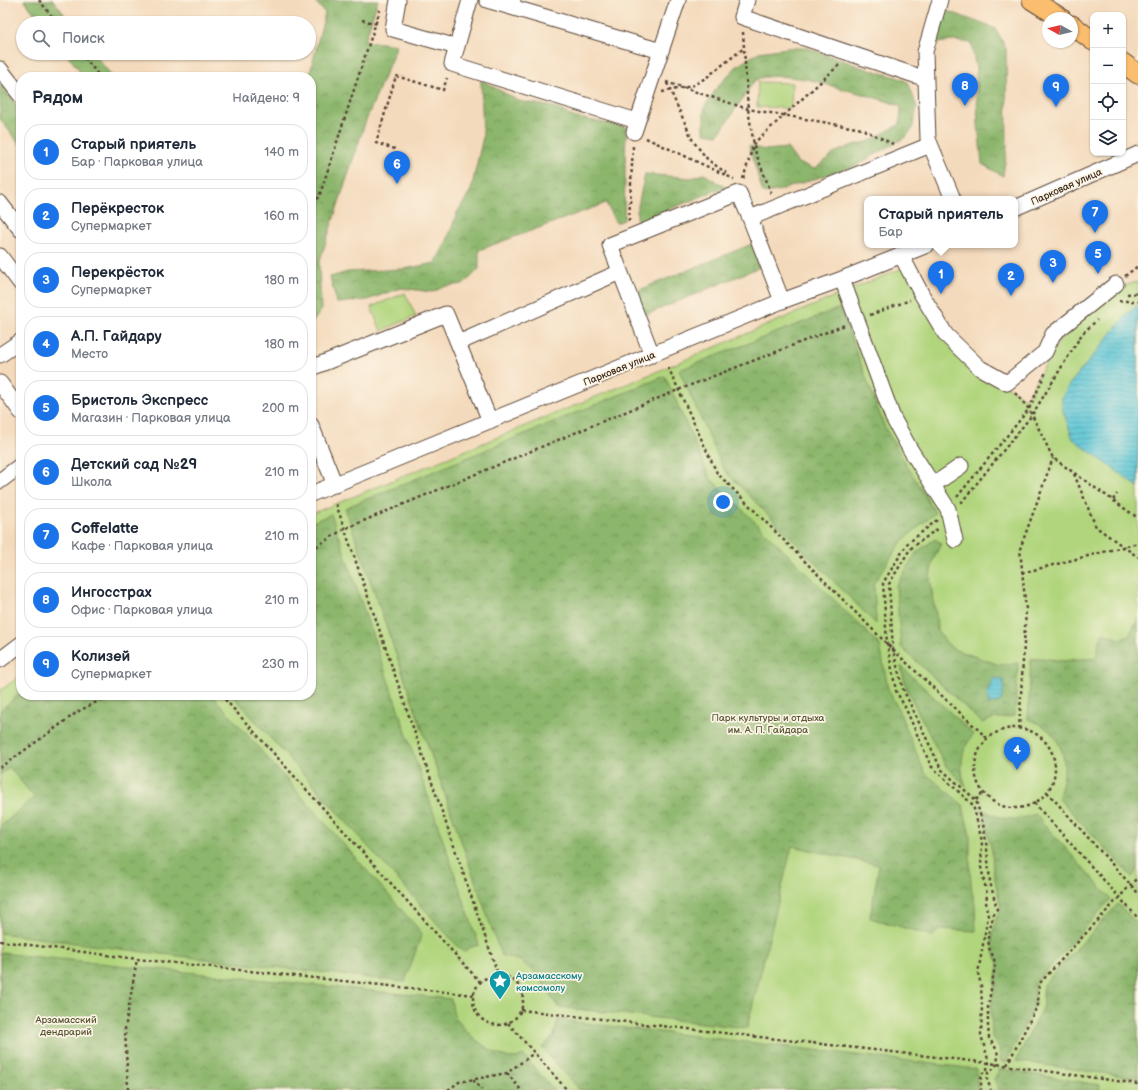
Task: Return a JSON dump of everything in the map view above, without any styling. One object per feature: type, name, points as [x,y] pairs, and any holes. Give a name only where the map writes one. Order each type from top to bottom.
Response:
[{"type":"main road","points":[[1032,0],[1051,12]]},
{"type":"main road","points":[[1078,30],[1090,39]]},
{"type":"main road","points":[[1126,65],[1138,74]]},
{"type":"street","points":[[398,0],[393,29],[457,47]]},
{"type":"street","points":[[470,0],[452,64],[635,126],[678,0]]},
{"type":"street","points":[[487,0],[512,4],[661,51]]},
{"type":"street","points":[[747,0],[742,17],[926,79]]},
{"type":"street","points":[[940,0],[925,52],[928,139],[952,196]]},
{"type":"street","points":[[0,69],[16,90]]},
{"type":"street","points":[[750,218],[930,145]]},
{"type":"street","name":"Парковая улица","points":[[1018,207],[1138,154]]},
{"type":"street","points":[[652,355],[610,245],[739,193],[782,301]]},
{"type":"street","points":[[0,204],[16,222]]},
{"type":"street","name":"Парковая улица","points":[[316,492],[782,301],[920,248]]},
{"type":"street","points":[[0,256],[16,277]]},
{"type":"street","points":[[901,256],[946,335],[980,368],[1007,383],[1045,352],[1053,334],[1119,289]]},
{"type":"street","points":[[458,343],[620,272]]},
{"type":"street","points":[[842,279],[893,418],[948,513],[955,540]]},
{"type":"street","points":[[316,366],[446,314],[490,421]]},
{"type":"street","points":[[0,355],[16,344]]},
{"type":"street","points":[[0,383],[16,405]]},
{"type":"street","points":[[316,438],[335,485]]},
{"type":"street","points":[[933,486],[961,466]]},
{"type":"street","points":[[0,481],[16,469]]},
{"type":"street","points":[[0,660],[16,648]]},
{"type":"path","points":[[39,0],[52,16]]},
{"type":"path","points":[[316,199],[319,197],[382,6]]},
{"type":"path","points":[[742,17],[748,108],[755,151],[777,207]]},
{"type":"path","points":[[362,20],[376,24]]},
{"type":"path","points":[[645,98],[670,90],[692,86],[707,77],[744,48]]},
{"type":"path","points":[[739,193],[754,143],[851,54]]},
{"type":"path","points":[[87,60],[96,72]]},
{"type":"path","points":[[396,149],[376,143],[396,76],[443,90],[452,64]]},
{"type":"path","points":[[652,78],[748,108],[862,129],[912,152]]},
{"type":"path","points":[[629,238],[635,126],[734,179],[708,160],[693,141],[667,83]]},
{"type":"path","points":[[1119,289],[1138,293]]},
{"type":"path","points":[[316,547],[344,530],[678,390],[922,295]]},
{"type":"path","points":[[1115,304],[1120,300],[1138,300]]},
{"type":"path","points":[[981,1090],[981,1075],[989,1063],[981,1035],[981,985],[978,973],[988,916],[986,905],[987,894],[981,867],[982,841],[973,805],[931,766],[905,707],[896,691],[887,643],[883,583],[907,544],[942,516],[948,513],[1032,415],[1082,334],[1100,316]]},
{"type":"path","points":[[668,367],[717,473],[893,650],[987,738]]},
{"type":"path","points":[[991,1090],[987,1080],[988,1074],[997,1064],[997,1050],[989,1038],[988,1007],[995,966],[994,958],[989,948],[988,935],[997,909],[990,882],[984,828],[976,800],[941,769],[902,689],[893,650],[889,584],[910,549],[943,524],[948,513],[1030,409],[1049,367]]},
{"type":"path","points":[[1007,383],[1030,409],[1053,458],[1138,518]]},
{"type":"path","points":[[1019,729],[1026,610],[1020,549],[1053,458]]},
{"type":"path","points":[[1074,472],[1096,527],[1138,557]]},
{"type":"path","points":[[1113,500],[1117,494]]},
{"type":"path","points":[[336,504],[498,974]]},
{"type":"path","points":[[1022,573],[1138,543]]},
{"type":"path","points":[[0,768],[79,711],[100,700]]},
{"type":"path","points":[[225,700],[480,982]]},
{"type":"path","points":[[1010,728],[1023,729],[1035,734],[1045,742],[1052,754],[1054,766],[1053,779],[1047,792],[1034,803],[1014,808],[1000,806],[989,799],[980,789],[976,776],[975,763],[979,750],[987,738],[997,732],[1010,728]]},
{"type":"path","points":[[976,800],[984,792]]},
{"type":"path","points":[[1047,792],[1138,893]]},
{"type":"path","points":[[1034,803],[1138,918]]},
{"type":"path","points":[[1007,1065],[1038,1005],[1039,984],[1138,877]]},
{"type":"path","points":[[0,940],[137,959],[474,995]]},
{"type":"path","points":[[128,1090],[126,1029],[137,959]]},
{"type":"path","points":[[498,974],[508,976],[516,981],[521,988],[524,997],[523,1006],[514,1020],[497,1025],[489,1024],[482,1020],[477,1014],[473,999],[474,991],[480,982],[484,978],[498,974]]},
{"type":"path","points":[[521,1010],[1007,1065],[1138,1084]]},
{"type":"path","points":[[508,1023],[568,1090]]},
{"type":"path","points":[[448,1090],[459,1082],[507,1073],[534,1053]]},
{"type":"path","points":[[507,1073],[521,1090]]},
{"type":"path","points":[[473,1080],[482,1090]]},
{"type":"green space","points":[[24,0],[53,0],[66,16],[37,16]]},
{"type":"green space","points":[[314,0],[378,0],[365,41],[397,45],[365,123],[319,263],[321,311],[316,318],[316,72],[310,72],[313,60],[316,60],[316,49],[325,13]]},
{"type":"green space","points":[[948,11],[996,29],[1006,49],[1007,148],[1003,176],[982,164],[978,124],[976,68],[971,43],[954,41],[935,43],[942,14]]},
{"type":"green space","points":[[787,48],[808,48],[908,82],[917,107],[912,130],[904,138],[855,166],[777,191],[763,193],[749,146],[765,150],[787,148],[798,163],[815,169],[836,152],[853,145],[868,142],[900,124],[901,106],[813,81],[775,76],[755,80],[718,135],[704,133],[704,108],[718,86],[737,66],[759,52]]},
{"type":"green space","points":[[71,60],[99,60],[109,72],[80,72]]},
{"type":"green space","points":[[481,80],[519,101],[554,107],[573,117],[626,127],[624,220],[616,223],[606,203],[479,250],[479,269],[464,284],[446,286],[432,292],[401,288],[367,300],[337,303],[330,277],[348,272],[404,269],[435,263],[447,241],[457,213],[471,190],[483,137]]},
{"type":"green space","points":[[758,82],[792,83],[791,108],[757,107]]},
{"type":"green space","points":[[0,83],[16,104],[16,140],[0,119]]},
{"type":"green space","points":[[645,174],[691,178],[704,174],[725,187],[637,222],[637,211]]},
{"type":"green space","points":[[752,244],[760,267],[643,316],[634,292]]},
{"type":"green space","name":"Парк культуры и отдыха им. А. П. Гайдара","points":[[907,266],[913,279],[980,368],[1026,399],[1052,353],[1068,330],[1086,313],[1109,295],[1120,288],[1138,282],[1138,1090],[0,1090],[0,691],[16,679],[16,700],[316,700],[316,512],[668,367]]},
{"type":"green space","points":[[405,293],[416,316],[381,331],[371,307]]},
{"type":"green space","points":[[840,308],[885,428],[935,513],[902,541],[874,583],[876,624],[724,470],[679,370]]},
{"type":"green space","points":[[665,376],[710,478],[880,645],[888,689],[925,773],[963,805],[970,835],[970,873],[975,904],[976,931],[940,929],[933,936],[870,918],[879,865],[792,846],[747,1028],[558,1007],[537,974],[521,961],[501,955],[345,508]]},
{"type":"green space","points":[[331,514],[479,945],[471,947],[463,952],[236,700],[316,700],[316,521]]},
{"type":"green space","points":[[935,539],[941,543],[933,561],[930,576],[937,630],[953,649],[1000,665],[1018,663],[1015,716],[992,719],[982,723],[901,647],[896,586],[917,552]]},
{"type":"green space","points":[[1138,617],[1138,869],[1132,877],[1058,798],[1064,773],[1062,751],[1050,732],[1040,724],[1028,719],[1031,659],[1042,658],[1064,661],[1096,658],[1103,633],[1121,639],[1129,636]]},
{"type":"green space","points":[[901,666],[973,734],[965,748],[962,758],[962,773],[966,787],[945,765],[906,688]]},
{"type":"green space","points":[[16,697],[16,700],[216,700],[422,933],[405,982],[136,951],[0,933],[0,827],[34,797],[9,767],[0,775],[0,711]]},
{"type":"green space","points":[[982,809],[995,816],[1008,819],[1028,817],[1035,814],[1111,899],[1035,983],[1035,1005],[1006,1062],[1001,1061],[999,1048],[992,1038],[991,1007],[998,963],[992,946],[992,937],[996,919],[1001,909],[993,869],[992,851]]},
{"type":"green space","points":[[1118,904],[1138,925],[1138,1078],[1016,1061],[1043,1006],[1043,985]]},
{"type":"green space","name":"Арзамасский дендрарий","points":[[0,953],[451,999],[453,1012],[457,1019],[462,1026],[479,1042],[497,1054],[506,1057],[514,1058],[523,1055],[554,1090],[0,1090]]},
{"type":"green space","points":[[558,1020],[976,1069],[978,1090],[580,1090],[542,1048],[554,1035]]},
{"type":"green space","points":[[1000,1069],[1100,1085],[1099,1090],[998,1090],[994,1079]]},
{"type":"water","points":[[1138,305],[1138,487],[1073,439],[1062,408],[1062,397],[1069,385],[1129,312]]},
{"type":"water","points":[[993,678],[1003,680],[1004,688],[1001,701],[989,705],[987,693]]},
{"type":"place","name":"Ингосстрах","points":[[965,106]]},
{"type":"place","name":"Колизей","points":[[1056,107]]},
{"type":"place","name":"Детский сад №29","points":[[397,184]]},
{"type":"place","name":"Coffelatte","points":[[1095,233]]},
{"type":"place","name":"Бристоль Экспресс","points":[[1098,274]]},
{"type":"place","name":"Перекрёсток","points":[[1053,283]]},
{"type":"place","name":"Старый приятель","points":[[941,294]]},
{"type":"place","name":"Перёкресток","points":[[1011,296]]},
{"type":"place","name":"А.П. Гайдару","points":[[1017,770]]},
{"type":"place","name":"Арзамасскому комсомолу","points":[[500,1000]]}]
